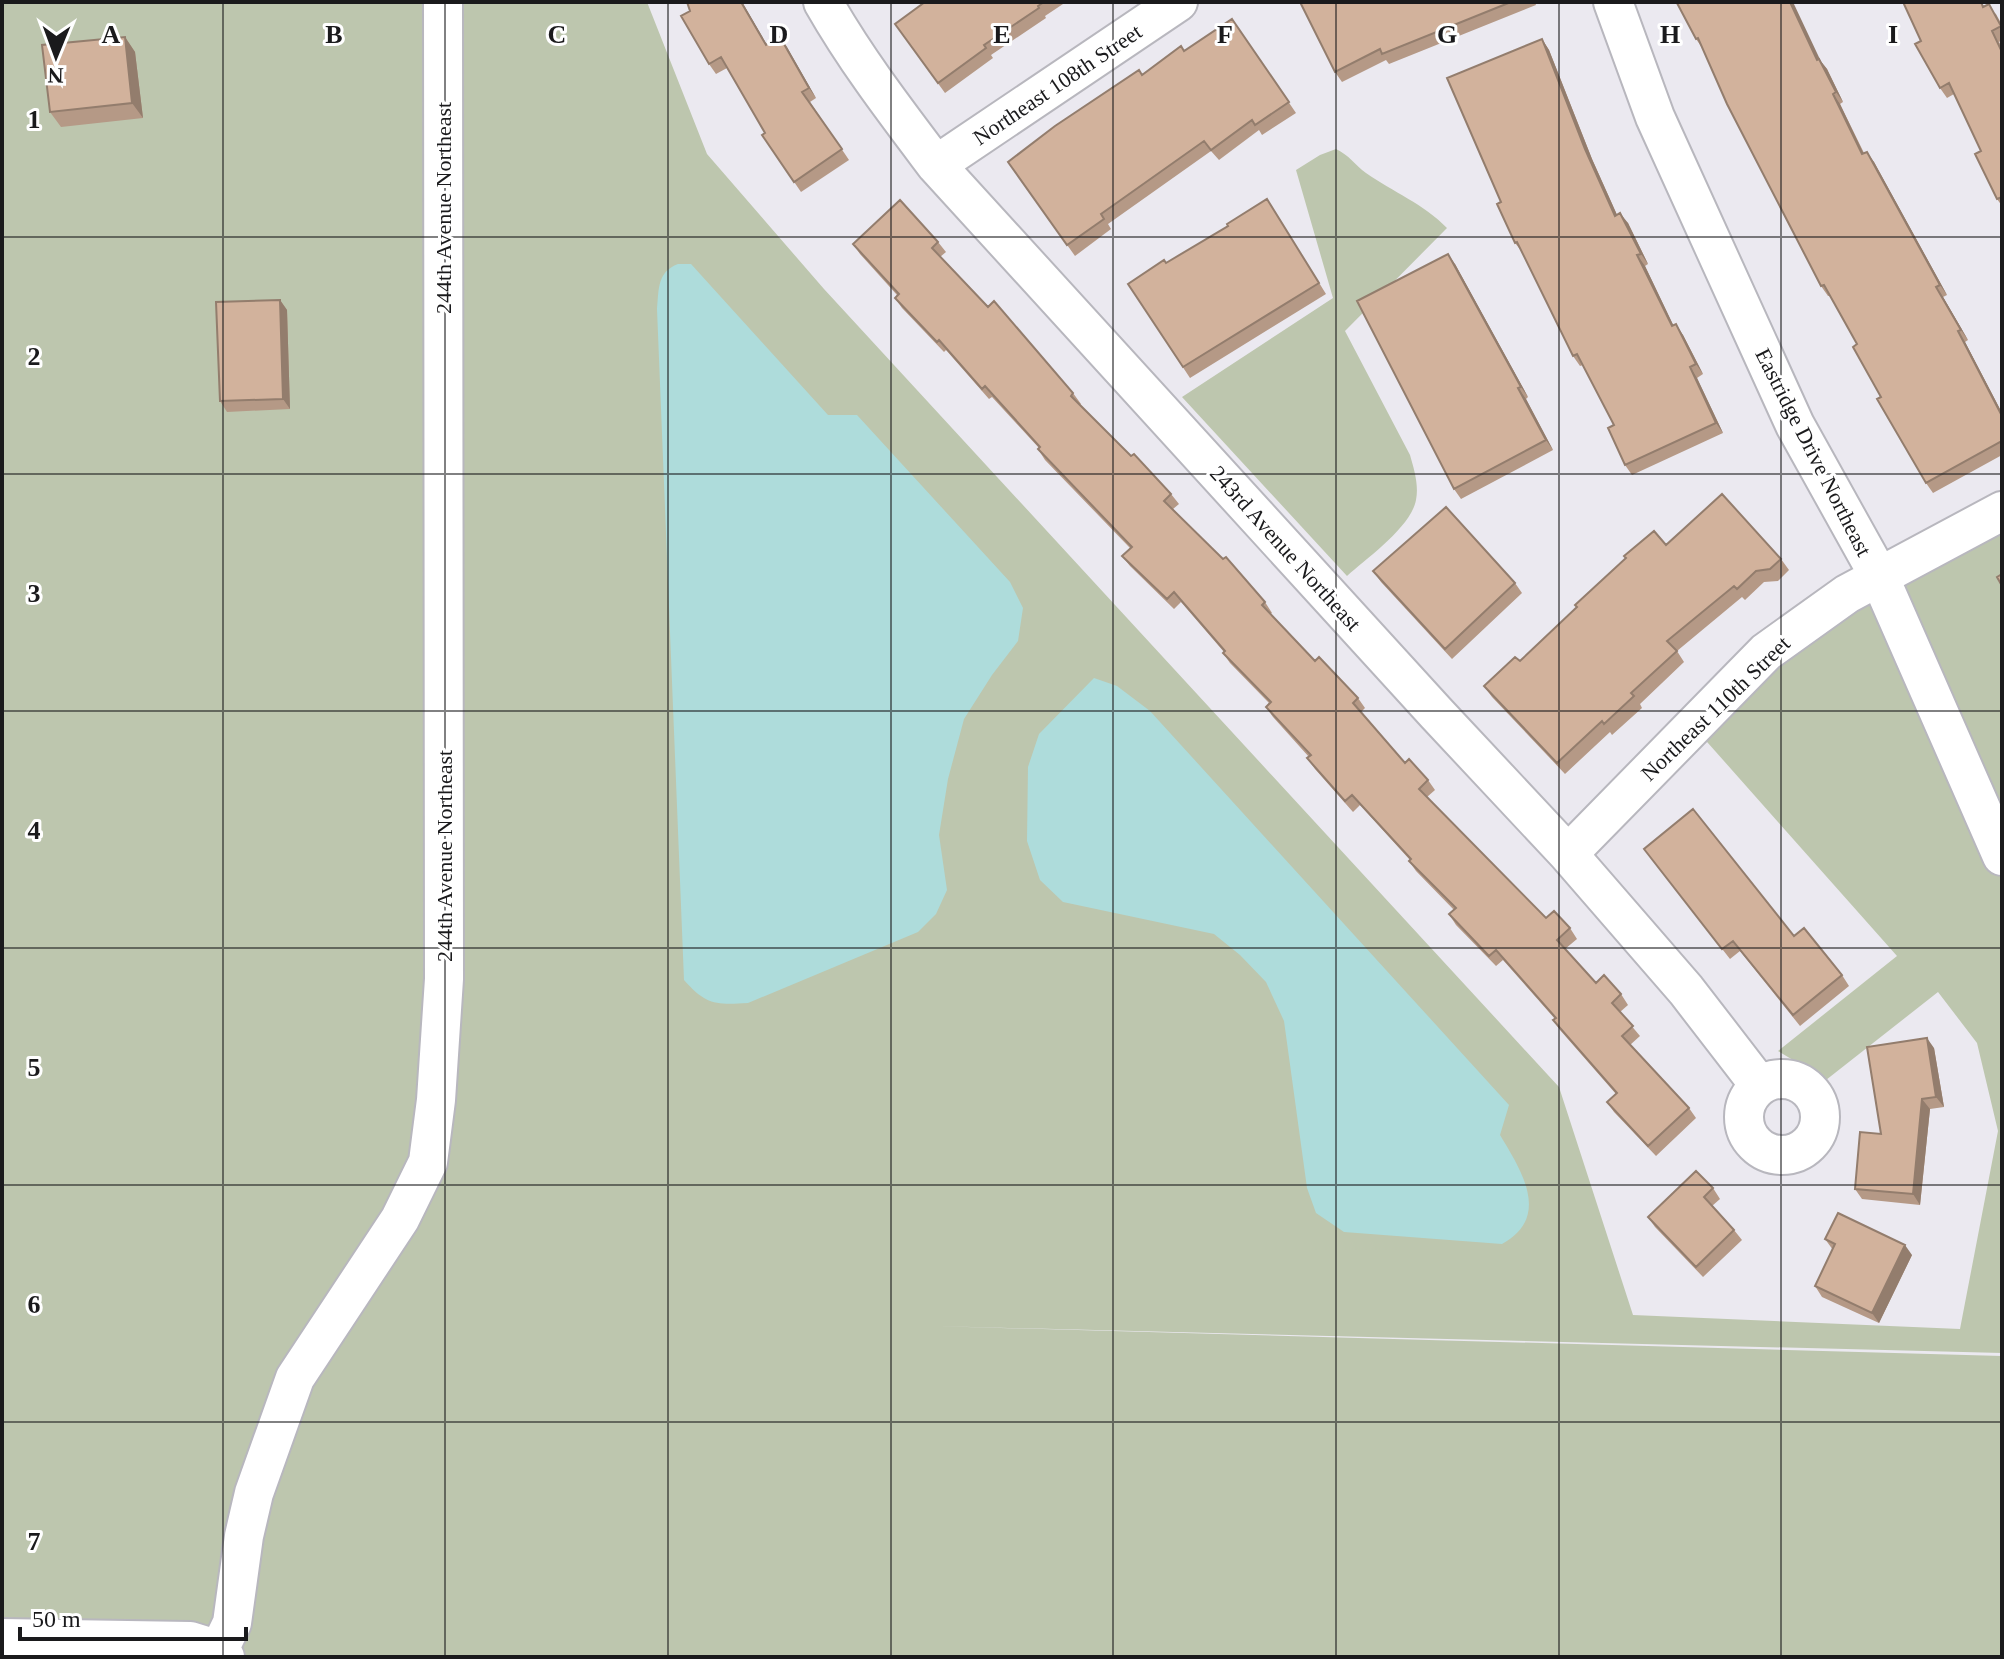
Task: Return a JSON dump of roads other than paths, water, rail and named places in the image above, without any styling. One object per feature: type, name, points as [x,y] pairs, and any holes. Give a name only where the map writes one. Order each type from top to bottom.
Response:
[{"type":"street","name":"244th Avenue Northeast","points":[[222,1654],[232,1623],[244,1536],[254,1493],[295,1378],[400,1219],[428,1162],[436,1100],[444,979],[443,2]]},
{"type":"street","name":"243rd Avenue Northeast","points":[[823,2],[841,35],[936,165],[1568,854],[1686,990],[1760,1086]]},
{"type":"street","name":"Northeast 108th Street","points":[[936,165],[1178,2]]},
{"type":"street","name":"Eastridge Drive Northeast","points":[[1613,2],[1655,117],[1795,425],[1879,576],[2002,856]]},
{"type":"street","name":"Northeast 110th Street","points":[[1568,854],[1766,652],[1847,594],[2002,511]]},
{"type":"street","points":[[2,1638],[190,1641],[222,1654]]}]
